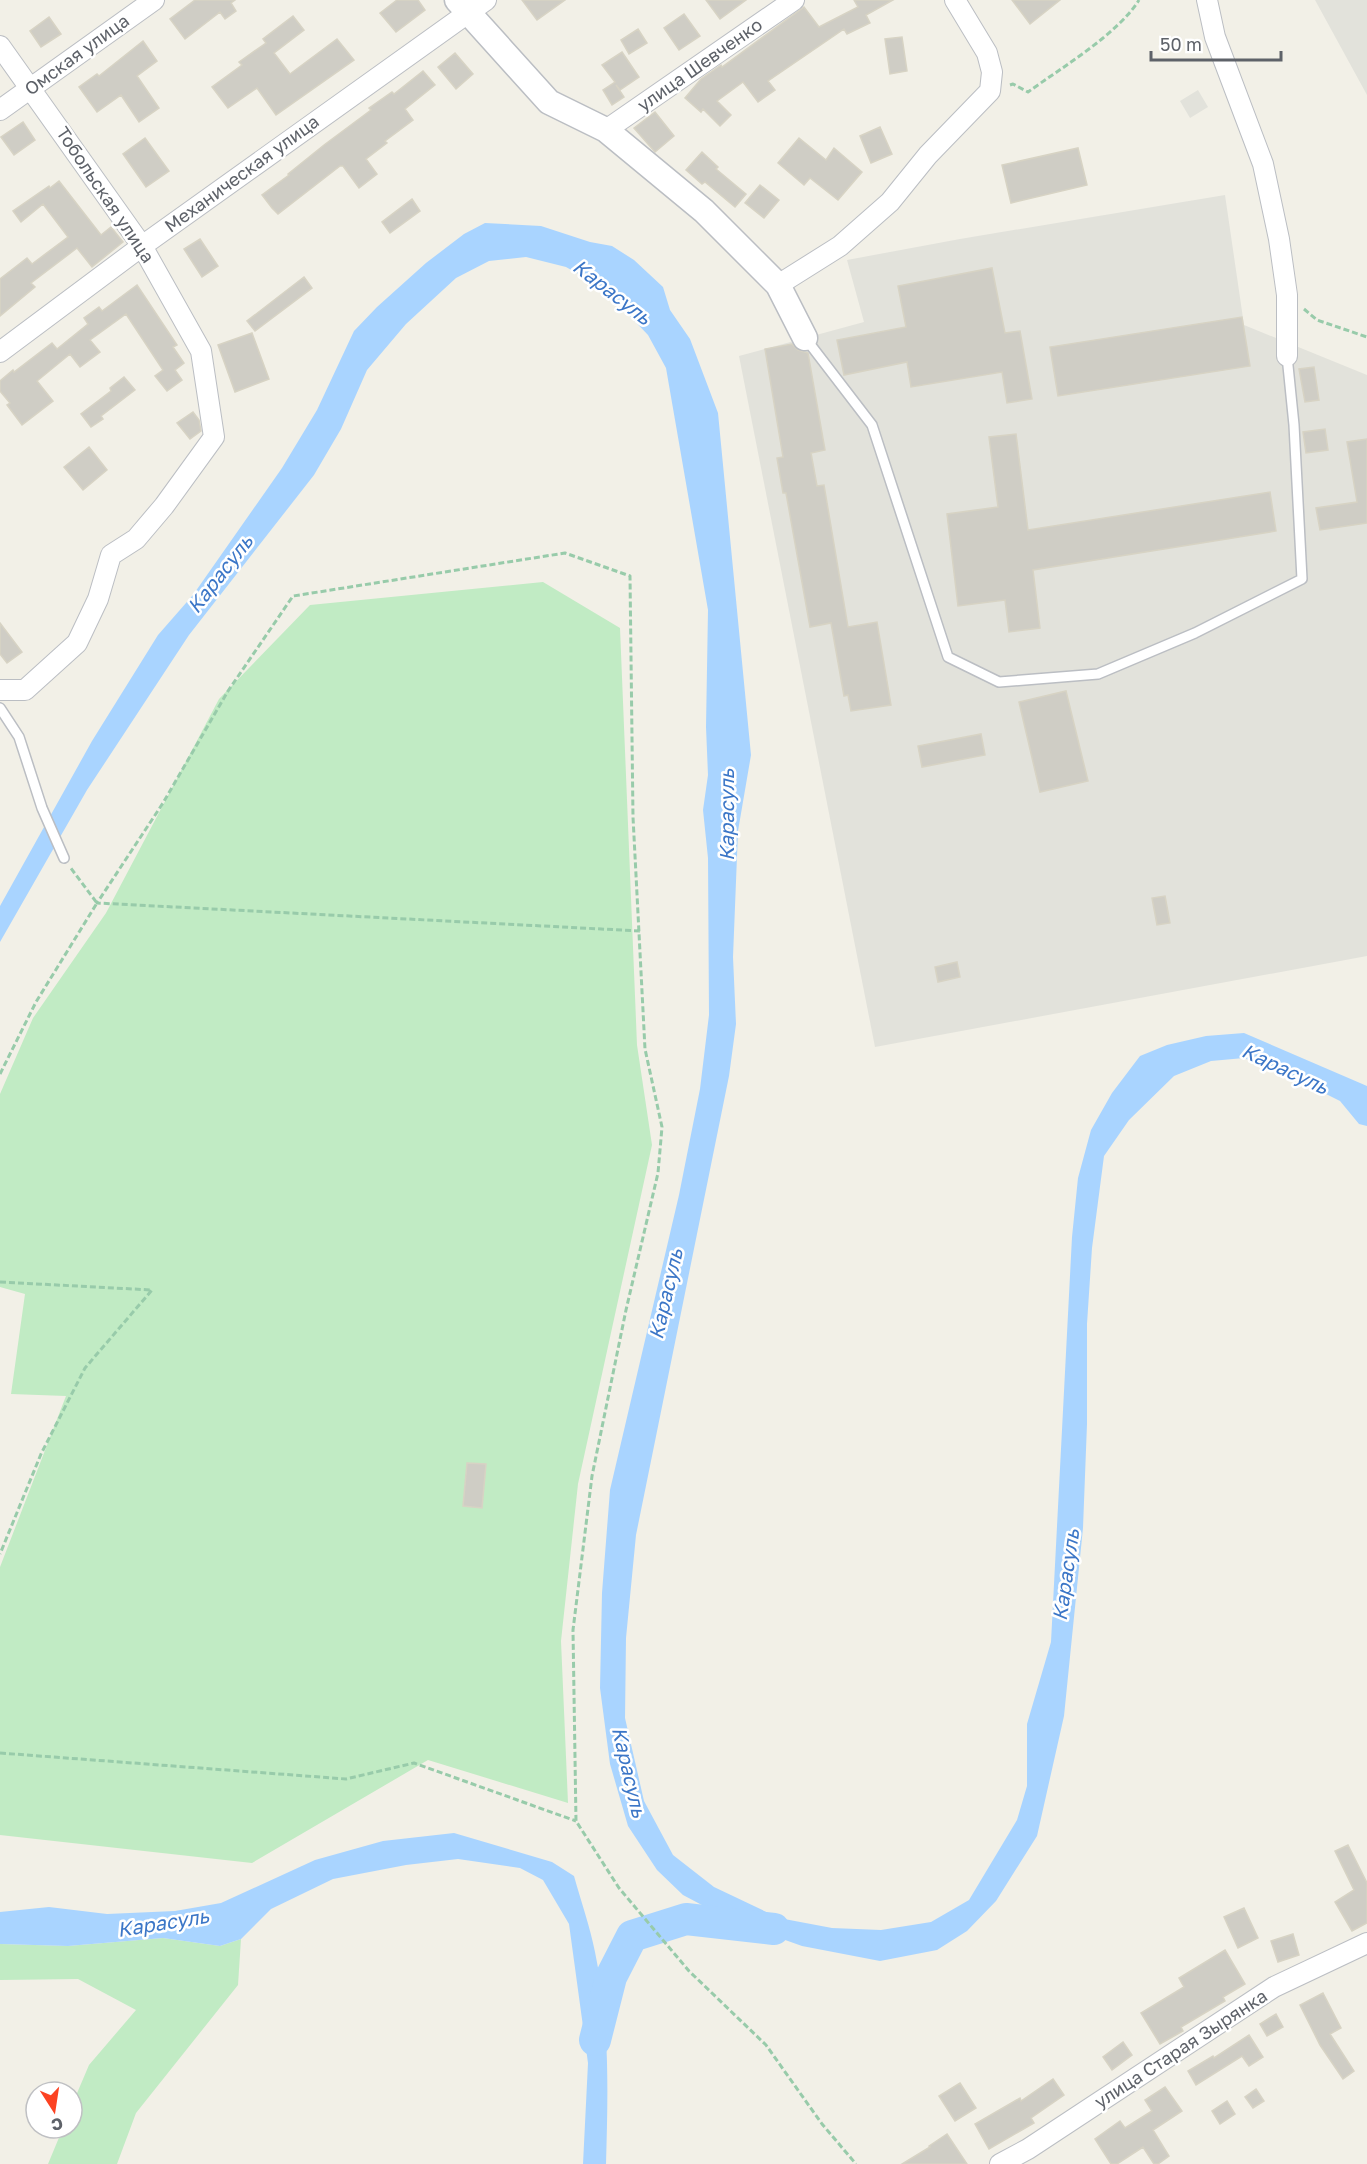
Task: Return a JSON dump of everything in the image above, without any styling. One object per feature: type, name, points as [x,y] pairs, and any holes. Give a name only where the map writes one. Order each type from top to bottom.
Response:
[{"type":"street","name":"Омская улица","points":[[0,110],[154,0]]},
{"type":"street","name":"улица Шевченко","points":[[606,130],[794,0]]},
{"type":"street","points":[[1207,0],[1215,37],[1263,164],[1279,239],[1287,295],[1287,356]]},
{"type":"street","points":[[778,285],[840,246],[890,202],[928,156],[990,91],[992,72],[987,53],[959,2]]},
{"type":"street","points":[[470,4],[549,102],[606,130],[704,211],[778,285],[805,338]]},
{"type":"street","name":"Механическая улица","points":[[0,352],[470,4]]},
{"type":"street","name":"Тобольская улица","points":[[0,45],[142,246],[201,351],[214,436],[164,506],[136,539],[111,555],[99,599],[77,643],[25,690],[0,690]]},
{"type":"street","name":"улица Старая Зырянка","points":[[1000,2164],[1028,2149],[1274,1987],[1367,1943]]},
{"type":"lane","points":[[805,338],[872,425],[948,657],[999,682],[1098,674],[1196,633],[1302,579],[1294,425],[1287,356]]},
{"type":"lane","points":[[0,708],[19,737],[42,808],[64,858]]},
{"type":"path","points":[[990,91],[1013,84],[1028,92],[1130,15],[1139,0]]},
{"type":"path","points":[[1287,295],[1317,320],[1367,337]]},
{"type":"path","points":[[0,1074],[36,1002],[97,903],[163,803],[228,691],[293,596],[565,553],[630,576],[633,817],[645,1049],[662,1127],[658,1173],[626,1310],[590,1488],[573,1630],[576,1821],[619,1888],[689,1971],[766,2045],[822,2124],[856,2164]]},
{"type":"path","points":[[64,858],[97,903]]},
{"type":"path","points":[[97,903],[640,931]]},
{"type":"path","points":[[0,1282],[152,1290],[85,1368],[41,1454],[0,1554]]},
{"type":"path","points":[[0,1753],[346,1779],[414,1763],[576,1821]]},
{"type":"shaded area","points":[[1315,0],[1367,0],[1367,95]]},
{"type":"shaded area","points":[[1198,90],[1208,107],[1190,118],[1180,101]]},
{"type":"shaded area","points":[[1225,195],[1244,325],[1367,375],[1367,956],[875,1047],[739,356],[864,322],[847,260]]},
{"type":"green space","points":[[543,582],[620,628],[637,1045],[652,1145],[578,1484],[561,1641],[568,1803],[428,1760],[252,1863],[0,1835],[0,1567],[66,1396],[11,1394],[25,1294],[0,1287],[0,1094],[33,1018],[106,913],[219,699],[310,605]]},
{"type":"green space","points":[[163,1938],[220,1946],[241,1939],[238,1985],[136,2113],[117,2164],[48,2164],[58,2140],[84,2140],[83,2080],[89,2065],[136,2010],[78,1979],[0,1980],[0,1944],[68,1946]]},
{"type":"water","name":"Карасуль","points":[[485,223],[541,226],[590,242],[612,246],[634,260],[663,287],[670,310],[690,339],[718,413],[751,755],[738,831],[733,957],[736,1024],[729,1076],[636,1535],[626,1638],[625,1718],[644,1801],[673,1855],[714,1887],[779,1918],[832,1928],[881,1930],[931,1922],[969,1900],[1017,1820],[1027,1786],[1027,1724],[1051,1642],[1072,1237],[1078,1178],[1091,1130],[1112,1093],[1140,1056],[1167,1045],[1206,1036],[1244,1033],[1367,1086],[1367,1126],[1359,1124],[1340,1101],[1292,1077],[1244,1058],[1211,1061],[1174,1076],[1129,1120],[1104,1156],[1092,1248],[1087,1324],[1087,1424],[1083,1528],[1064,1716],[1037,1836],[996,1901],[967,1931],[937,1950],[880,1961],[802,1946],[732,1921],[683,1895],[657,1870],[628,1826],[610,1764],[600,1688],[602,1593],[610,1490],[679,1195],[700,1089],[709,1015],[708,858],[703,810],[708,775],[706,727],[708,610],[666,368],[648,335],[603,288],[566,267],[526,257],[489,261],[456,278],[406,324],[367,370],[341,429],[314,475],[189,635],[87,790],[0,942],[0,906],[92,741],[158,635],[193,595],[282,468],[317,410],[354,331],[426,263],[464,234]]},
{"type":"water","name":"Карасуль","points":[[454,1833],[552,1862],[574,1876],[593,1943],[600,1978],[606,2031],[606,2164],[583,2164],[588,2063],[569,1924],[543,1880],[520,1868],[458,1859],[406,1865],[333,1879],[271,1909],[241,1939],[220,1946],[163,1938],[68,1946],[0,1944],[0,1912],[49,1907],[107,1914],[175,1911],[221,1903],[315,1860],[383,1841]]},
{"type":"building","points":[[195,0],[235,0],[231,3],[236,11],[225,19],[220,12],[185,39],[170,19]]},
{"type":"building","points":[[397,0],[418,0],[425,10],[396,32],[380,13]]},
{"type":"building","points":[[522,0],[565,0],[537,20]]},
{"type":"building","points":[[706,0],[746,0],[720,19]]},
{"type":"building","points":[[854,0],[893,0],[866,15],[870,23],[847,34],[844,29],[768,81],[775,90],[758,102],[743,82],[717,101],[731,115],[720,126],[703,109],[701,112],[685,98],[701,79],[721,65],[722,67],[804,7],[819,27],[858,7]]},
{"type":"building","points":[[1012,0],[1060,0],[1030,24]]},
{"type":"building","points":[[684,14],[700,36],[679,50],[664,28]]},
{"type":"building","points":[[293,16],[304,30],[274,53],[290,74],[337,39],[354,60],[276,115],[257,88],[228,108],[212,87],[242,65],[239,62],[266,43],[263,39]]},
{"type":"building","points":[[49,17],[61,34],[41,47],[30,31]]},
{"type":"building","points":[[638,29],[647,43],[629,54],[621,40]]},
{"type":"building","points":[[902,37],[907,71],[890,74],[885,39]]},
{"type":"building","points":[[143,41],[157,61],[137,76],[159,108],[139,122],[121,95],[97,112],[79,87],[97,74],[99,76]]},
{"type":"building","points":[[622,52],[639,77],[620,90],[616,85],[624,97],[612,105],[603,90],[615,82],[602,65]]},
{"type":"building","points":[[455,53],[473,74],[456,89],[438,67]]},
{"type":"building","points":[[423,71],[435,85],[405,109],[413,120],[366,159],[377,174],[359,188],[343,166],[340,166],[278,214],[272,208],[262,195],[371,110],[369,108],[392,92],[394,94]]},
{"type":"building","points":[[655,112],[674,136],[655,152],[634,128]]},
{"type":"building","points":[[23,122],[35,140],[14,155],[1,137]]},
{"type":"building","points":[[880,127],[892,154],[871,163],[860,136]]},
{"type":"building","points":[[145,138],[169,171],[146,187],[123,154]]},
{"type":"building","points":[[799,138],[826,160],[834,148],[862,172],[838,200],[810,178],[804,185],[778,163]]},
{"type":"building","points":[[1078,148],[1087,185],[1011,203],[1002,165]]},
{"type":"building","points":[[702,152],[718,167],[716,169],[746,194],[735,207],[705,182],[702,184],[686,170]]},
{"type":"building","points":[[59,181],[101,235],[111,227],[123,242],[92,267],[77,248],[31,283],[35,287],[0,316],[0,279],[27,258],[32,264],[68,237],[43,204],[21,222],[13,211]]},
{"type":"building","points":[[760,185],[779,200],[764,218],[745,203]]},
{"type":"building","points":[[412,199],[420,211],[390,233],[382,222]]},
{"type":"building","points":[[200,239],[218,266],[202,277],[184,249]]},
{"type":"building","points":[[992,268],[1005,333],[1020,331],[1032,399],[1007,403],[1002,372],[911,387],[907,362],[844,375],[837,340],[906,327],[898,286]]},
{"type":"building","points":[[304,277],[312,288],[255,331],[247,321]]},
{"type":"building","points":[[137,285],[177,345],[173,347],[184,363],[175,370],[182,380],[167,391],[155,376],[163,370],[126,314],[90,340],[100,352],[80,367],[70,354],[37,381],[53,401],[22,425],[7,405],[10,403],[0,391],[0,381],[52,343],[57,349],[88,324],[84,318],[99,307],[102,311]]},
{"type":"building","points":[[1242,317],[1250,366],[1058,396],[1050,347]]},
{"type":"building","points":[[252,333],[269,379],[235,392],[218,345]]},
{"type":"building","points":[[792,344],[798,350],[808,353],[825,450],[811,453],[817,486],[824,485],[848,627],[877,622],[891,705],[851,711],[848,695],[844,696],[831,623],[810,627],[786,493],[783,493],[777,458],[783,457],[765,349]]},
{"type":"building","points":[[1314,367],[1319,400],[1305,402],[1299,369]]},
{"type":"building","points":[[124,377],[135,390],[101,416],[103,419],[91,427],[81,414],[111,391],[110,388]]},
{"type":"building","points":[[193,412],[199,420],[201,431],[190,439],[177,423]]},
{"type":"building","points":[[1325,429],[1328,450],[1306,453],[1303,432]]},
{"type":"building","points":[[1016,434],[1028,530],[1270,492],[1276,531],[1033,570],[1040,628],[1009,632],[1005,600],[958,606],[947,514],[998,507],[989,437]]},
{"type":"building","points":[[1367,439],[1367,523],[1320,530],[1316,508],[1357,502],[1347,442]]},
{"type":"building","points":[[89,447],[107,470],[83,490],[64,467]]},
{"type":"building","points":[[0,623],[22,652],[7,663],[0,654]]},
{"type":"building","points":[[1066,691],[1088,781],[1040,792],[1019,702]]},
{"type":"building","points":[[981,734],[985,755],[922,767],[918,746]]},
{"type":"building","points":[[1165,896],[1170,923],[1157,925],[1152,898]]},
{"type":"building","points":[[957,962],[960,977],[938,982],[935,967]]},
{"type":"building","points":[[467,1463],[486,1464],[482,1508],[463,1506]]},
{"type":"building","points":[[1348,1845],[1367,1883],[1367,1923],[1352,1931],[1335,1902],[1354,1890],[1335,1851]]},
{"type":"building","points":[[1244,1908],[1258,1938],[1238,1948],[1224,1917]]},
{"type":"building","points":[[1293,1934],[1299,1955],[1278,1962],[1271,1941]]},
{"type":"building","points":[[1225,1950],[1245,1984],[1223,1997],[1225,2001],[1181,2027],[1183,2031],[1160,2044],[1141,2013],[1184,1987],[1179,1978]]},
{"type":"building","points":[[1323,1993],[1341,2028],[1330,2034],[1354,2071],[1343,2079],[1320,2045],[1300,2005]]},
{"type":"building","points":[[1276,2014],[1283,2027],[1267,2036],[1260,2024]]},
{"type":"building","points":[[1249,2035],[1263,2057],[1249,2066],[1242,2056],[1196,2085],[1188,2071],[1213,2056],[1214,2058]]},
{"type":"building","points":[[1123,2042],[1132,2055],[1112,2070],[1103,2057]]},
{"type":"building","points":[[1053,2079],[1064,2095],[1031,2118],[1034,2123],[989,2149],[975,2124],[1020,2098],[1021,2101]]},
{"type":"building","points":[[960,2083],[976,2108],[955,2121],[939,2096]]},
{"type":"building","points":[[1165,2087],[1182,2111],[1153,2130],[1169,2156],[1158,2164],[1154,2164],[1143,2147],[1117,2164],[1111,2164],[1095,2139],[1120,2121],[1125,2128],[1152,2111],[1145,2100]]},
{"type":"building","points":[[1256,2089],[1264,2101],[1253,2108],[1245,2097]]},
{"type":"building","points":[[1227,2101],[1235,2114],[1220,2124],[1212,2111]]},
{"type":"building","points":[[947,2134],[967,2164],[902,2164],[930,2147]]},
{"type":"waterway","points":[[595,2040],[611,1977],[632,1936],[686,1919],[774,1929]]}]
